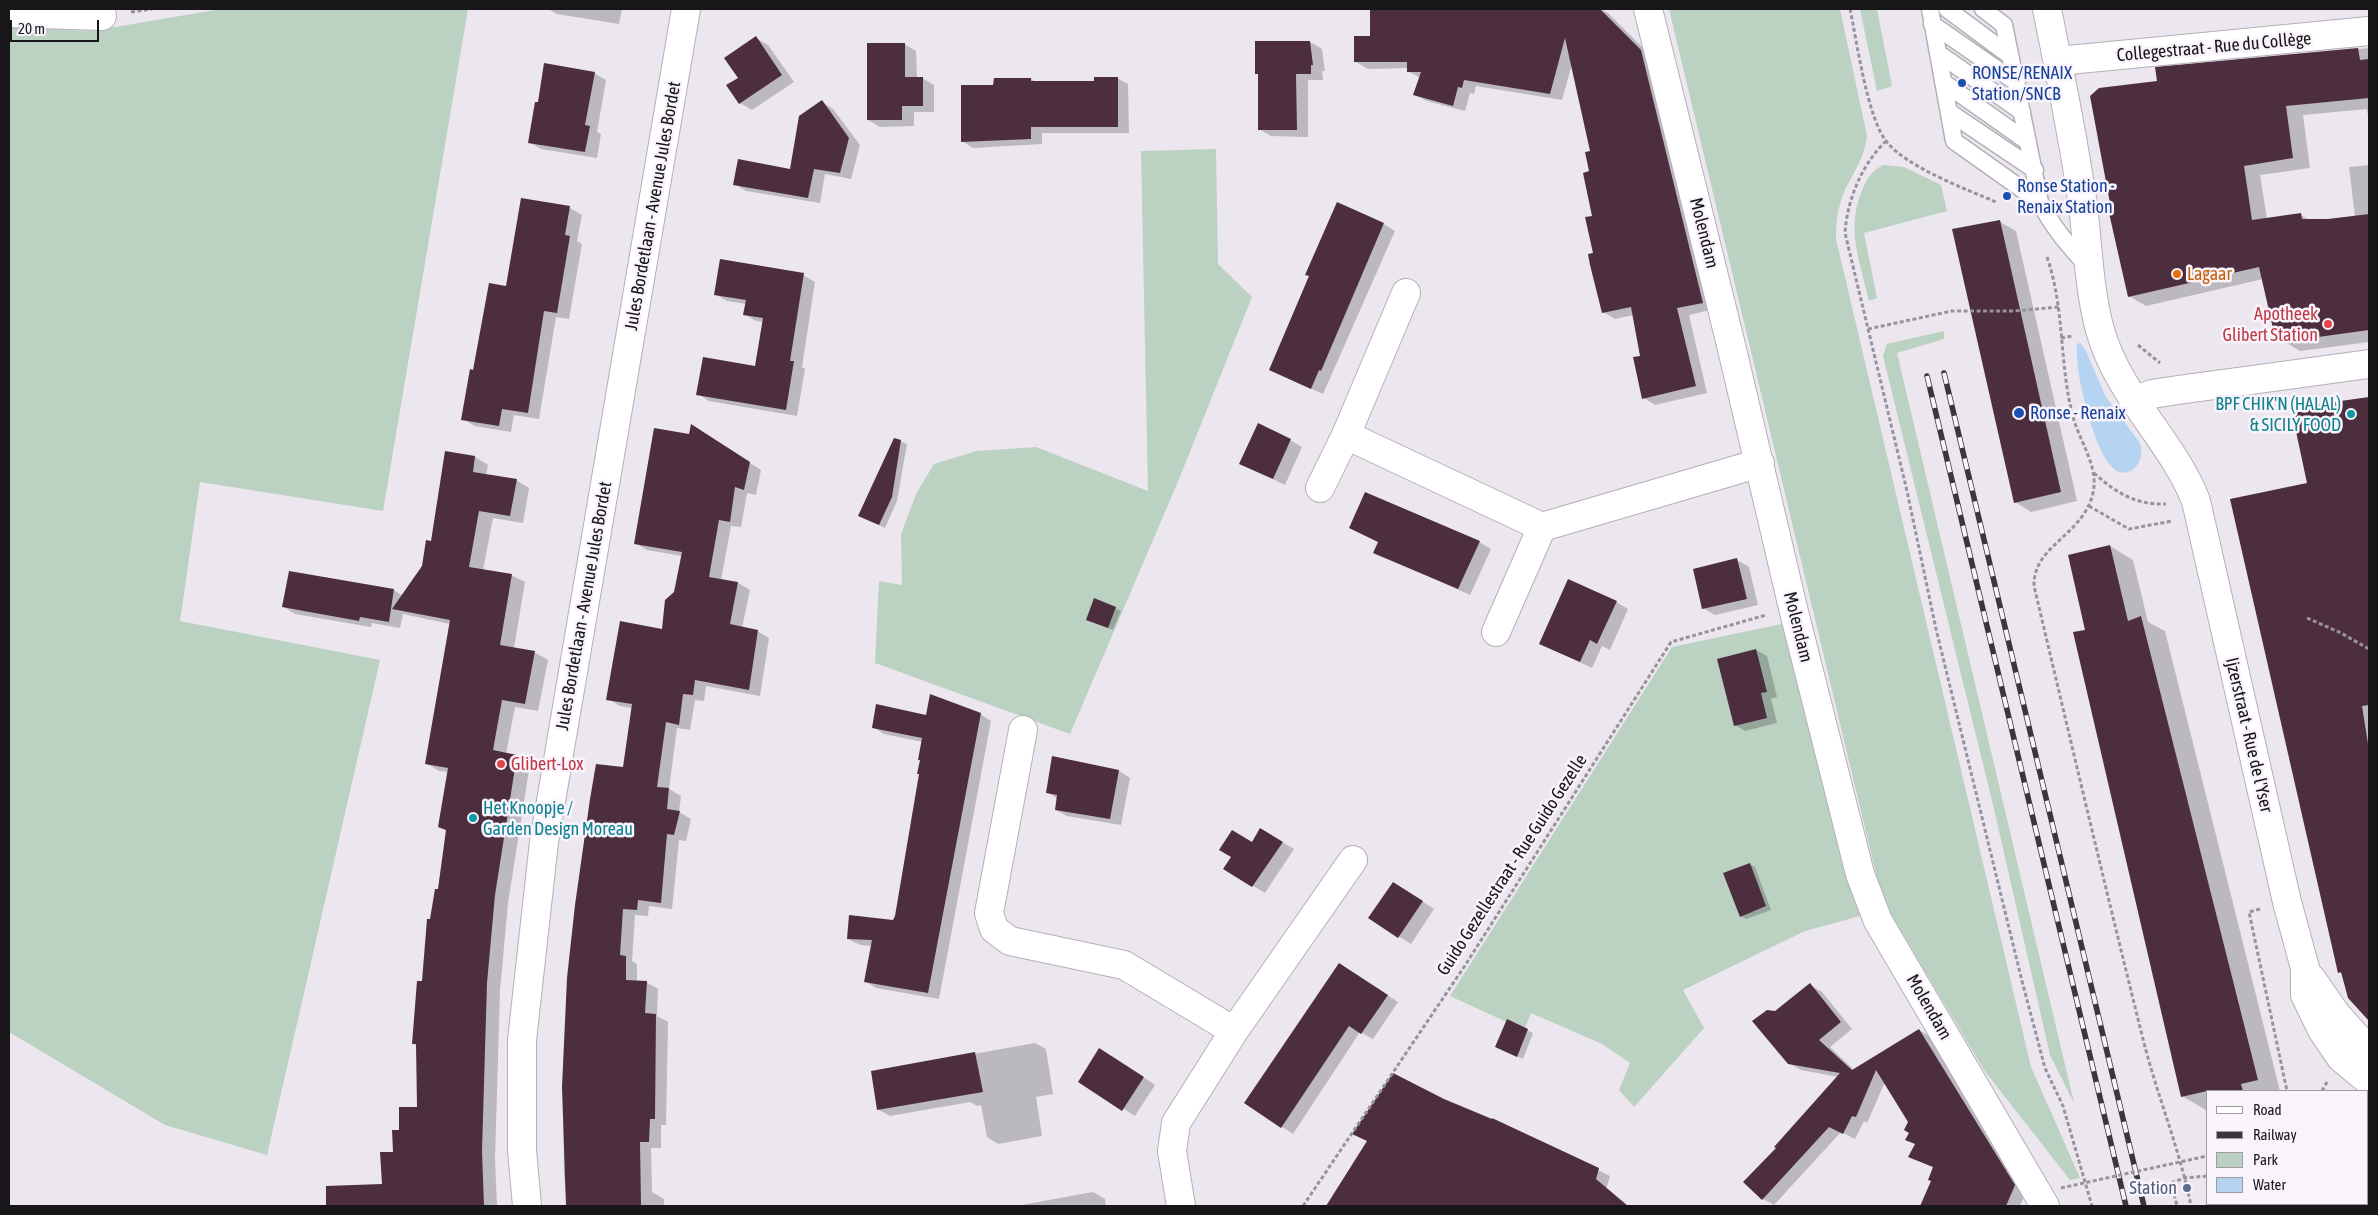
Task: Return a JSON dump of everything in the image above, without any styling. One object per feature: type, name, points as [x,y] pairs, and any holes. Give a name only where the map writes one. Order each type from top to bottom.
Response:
[{"type":"street","name":"Jules Bordetlaan - Avenue Jules Bordet","points":[[527,1206],[522,1150],[522,1040],[544,842],[686,9]]},
{"type":"street","name":"Molendam","points":[[1648,9],[1760,462],[1793,608],[1860,874],[1878,921],[2053,1197]]},
{"type":"street","name":"Ijzerstraat - Rue de l'Yser","points":[[2047,9],[2083,206],[2090,269],[2100,330],[2112,364],[2134,401],[2170,451],[2189,484],[2196,501],[2287,902],[2305,968],[2304,995],[2322,1030],[2341,1058],[2369,1081]]},
{"type":"street","points":[[9,14],[102,16]]},
{"type":"street","name":"Collegestraat - Rue du Collège","points":[[2058,61],[2369,31]]},
{"type":"street","points":[[1320,488],[1346,435],[1406,293]]},
{"type":"street","points":[[2134,401],[2152,394],[2369,364]]},
{"type":"street","points":[[1346,435],[1542,527],[1760,462]]},
{"type":"street","points":[[1496,632],[1542,527]]},
{"type":"street","points":[[1023,730],[989,913],[994,930],[1010,941],[1124,965],[1234,1032]]},
{"type":"street","points":[[1181,1206],[1172,1151],[1176,1123],[1234,1032],[1352,860]]},
{"type":"street","name":"Ijzerstraat - Rue de l'Yser","points":[[2305,968],[2336,1014],[2369,1052]]},
{"type":"lane","points":[[1947,9],[2009,55]]},
{"type":"lane","points":[[1983,9],[2004,25],[2040,202],[2046,215],[2065,242],[2090,269]]},
{"type":"lane","points":[[1931,16],[2017,83]]},
{"type":"lane","points":[[1931,16],[1954,141],[2040,202]]},
{"type":"lane","points":[[1938,53],[2022,112]]},
{"type":"lane","points":[[1943,82],[2028,142]]},
{"type":"lane","points":[[1949,112],[2035,170]]},
{"type":"path","points":[[1850,9],[1876,122],[1886,141],[1913,164],[2002,204]]},
{"type":"path","points":[[1886,141],[1878,149],[1856,186],[1846,212],[1845,233],[1936,629],[2045,1068],[2068,1124],[2092,1206]]},
{"type":"path","points":[[2046,254],[2056,282],[2069,398],[2093,473],[2093,492],[2089,506],[2080,522],[2038,562],[2034,574],[2034,586],[2154,1084],[2186,1178],[2191,1206]]},
{"type":"path","points":[[1868,329],[1952,311],[2059,307]]},
{"type":"path","points":[[2135,342],[2163,365]]},
{"type":"path","points":[[2093,473],[2111,489],[2140,502],[2159,504],[2196,501]]},
{"type":"path","points":[[2089,506],[2130,529],[2175,521]]},
{"type":"path","name":"Guido Gezellestraat - Rue Guido Gezelle","points":[[1304,1206],[1464,967],[1671,642],[1793,608]]},
{"type":"path","points":[[2307,618],[2341,633],[2369,649]]},
{"type":"path","points":[[2287,902],[2249,912],[2287,1090]]},
{"type":"path","points":[[2053,1197],[2206,1156]]},
{"type":"path","points":[[2165,1184],[2186,1178],[2206,1176]]},
{"type":"path","points":[[2168,1195],[2174,1194],[2177,1206]]},
{"type":"green space","points":[[221,9],[468,9],[383,511],[200,482],[180,621],[380,660],[267,1155],[165,1125],[9,1032],[9,27],[92,31]]},
{"type":"green space","points":[[1669,9],[1840,9],[1867,136],[1862,157],[1841,202],[1837,220],[1836,239],[2031,1067],[2080,1178],[2070,1180],[1984,1070],[1882,899]]},
{"type":"green space","points":[[1860,9],[1877,9],[1892,86],[1877,91]]},
{"type":"green space","points":[[1216,149],[1218,264],[1252,297],[1177,484],[1070,734],[875,663],[879,581],[902,585],[901,534],[916,494],[934,464],[977,451],[1036,447],[1148,491],[1141,151]]},
{"type":"green space","points":[[1883,165],[1904,167],[1941,185],[1947,211],[1864,233],[1877,298],[1869,301],[1858,258],[1855,217],[1865,184],[1869,177]]},
{"type":"green space","points":[[1944,331],[1944,339],[1897,353],[2074,1103],[2050,1055],[1994,809],[1883,356],[1887,344]]},
{"type":"green space","points":[[1791,622],[1860,916],[1805,931],[1683,990],[1704,1028],[1634,1107],[1619,1090],[1630,1063],[1602,1044],[1531,1013],[1524,1030],[1450,996],[1672,647]]},
{"type":"water","points":[[2080,343],[2085,349],[2106,397],[2140,443],[2141,451],[2138,464],[2128,472],[2122,473],[2111,466],[2098,442],[2082,389],[2077,356],[2077,344]]},
{"type":"building","points":[[1370,9],[1600,9],[1641,50],[1703,303],[1677,308],[1696,386],[1642,399],[1633,357],[1640,356],[1631,307],[1602,313],[1588,254],[1593,253],[1585,217],[1592,216],[1583,173],[1589,171],[1585,152],[1590,151],[1565,38],[1550,94],[1464,80],[1462,88],[1458,87],[1453,106],[1413,95],[1421,72],[1407,72],[1407,62],[1354,62],[1354,36],[1370,36]]},
{"type":"building","points":[[756,36],[782,75],[739,104],[726,85],[738,78],[724,58]]},
{"type":"building","points":[[1255,41],[1310,41],[1313,65],[1311,65],[1311,74],[1296,74],[1297,130],[1258,130],[1258,74],[1255,74]]},
{"type":"building","points":[[867,43],[905,43],[905,77],[923,77],[923,106],[902,106],[902,120],[867,120]]},
{"type":"building","points":[[2358,48],[2360,60],[2369,59],[2369,98],[2286,106],[2293,158],[2244,166],[2252,220],[2301,213],[2302,219],[2328,219],[2369,214],[2369,330],[2282,342],[2275,337],[2259,267],[2128,297],[2109,213],[2112,214],[2090,96],[2099,88],[2157,81],[2155,67]]},
{"type":"building","points":[[544,63],[595,72],[585,125],[590,126],[585,152],[528,143],[535,102],[538,102]]},
{"type":"building","points":[[1094,77],[1118,77],[1118,127],[1031,127],[1031,139],[961,142],[961,85],[993,85],[994,78],[1031,78],[1031,81],[1094,81]]},
{"type":"building","points":[[822,100],[849,138],[840,173],[814,169],[808,198],[733,185],[738,159],[790,169],[799,116]]},
{"type":"building","points":[[521,198],[570,206],[565,235],[570,236],[557,313],[544,311],[528,413],[502,409],[499,426],[461,420],[470,369],[473,370],[489,283],[506,286]]},
{"type":"building","points":[[1337,202],[1384,223],[1321,371],[1319,370],[1311,389],[1269,370],[1309,276],[1305,275]]},
{"type":"building","points":[[2000,220],[2061,492],[2014,503],[1952,229]]},
{"type":"building","points":[[720,259],[804,273],[790,361],[794,361],[786,410],[696,395],[703,357],[755,366],[763,318],[743,315],[746,300],[714,295]]},
{"type":"building","points":[[2369,397],[2369,705],[2362,706],[2369,750],[2369,1021],[2348,998],[2341,972],[2338,973],[2230,499],[2307,483],[2291,408]]},
{"type":"building","points":[[1258,423],[1291,439],[1273,479],[1239,464]]},
{"type":"building","points":[[691,424],[750,462],[744,490],[735,487],[730,522],[719,520],[709,577],[738,582],[730,624],[758,630],[749,690],[695,680],[693,695],[683,694],[679,725],[666,722],[657,787],[669,788],[667,809],[680,811],[674,835],[667,834],[661,903],[638,900],[637,910],[623,909],[620,955],[626,956],[626,980],[647,981],[645,1013],[656,1014],[655,1119],[650,1119],[649,1142],[640,1142],[641,1206],[566,1206],[562,1087],[567,978],[590,799],[596,764],[623,767],[632,704],[606,700],[620,621],[662,629],[665,600],[674,592],[682,552],[634,544],[654,428],[689,434]]},
{"type":"building","points":[[894,438],[901,440],[892,497],[879,525],[858,516]]},
{"type":"building","points":[[445,451],[475,456],[473,472],[517,479],[510,516],[479,511],[469,567],[512,574],[500,645],[535,651],[525,704],[502,700],[493,750],[517,755],[495,895],[487,983],[482,1151],[484,1206],[326,1206],[326,1186],[382,1184],[380,1152],[393,1152],[392,1130],[399,1130],[399,1107],[417,1107],[416,1044],[412,1044],[417,981],[422,981],[427,919],[430,919],[435,889],[438,889],[446,830],[438,827],[448,768],[425,764],[450,620],[392,609],[422,566],[426,540],[431,541]]},
{"type":"building","points":[[1365,492],[1480,541],[1458,589],[1373,553],[1378,542],[1349,528]]},
{"type":"building","points":[[2110,545],[2128,621],[2141,616],[2258,1080],[2241,1084],[2243,1090],[2206,1090],[2181,1097],[2073,632],[2085,630],[2068,555]]},
{"type":"building","points":[[1737,558],[1747,599],[1702,609],[1693,569]]},
{"type":"building","points":[[289,571],[394,589],[389,622],[360,617],[359,621],[282,607]]},
{"type":"building","points":[[1568,579],[1617,601],[1597,644],[1590,640],[1580,662],[1539,644]]},
{"type":"building","points":[[1094,598],[1116,607],[1108,628],[1086,620]]},
{"type":"building","points":[[1756,649],[1767,692],[1761,693],[1767,718],[1734,726],[1717,659]]},
{"type":"building","points":[[930,694],[981,713],[928,993],[864,982],[872,940],[847,939],[849,915],[893,920],[895,916],[919,774],[917,774],[920,760],[918,760],[922,738],[872,728],[876,704],[926,715]]},
{"type":"building","points":[[1052,756],[1119,770],[1110,819],[1055,810],[1057,795],[1046,793]]},
{"type":"building","points":[[1260,828],[1283,842],[1252,887],[1223,869],[1231,857],[1219,850],[1232,830],[1252,842]]},
{"type":"building","points":[[1750,863],[1766,906],[1740,917],[1723,873]]},
{"type":"building","points":[[1393,882],[1423,901],[1398,938],[1368,918]]},
{"type":"building","points":[[1339,963],[1388,995],[1361,1034],[1349,1026],[1281,1128],[1244,1103]]},
{"type":"building","points":[[1810,983],[1841,1022],[1819,1040],[1852,1070],[1919,1029],[2015,1185],[2006,1206],[1920,1206],[1931,1181],[1928,1180],[1933,1167],[1908,1157],[1915,1144],[1905,1140],[1909,1133],[1904,1130],[1908,1122],[1876,1070],[1856,1117],[1852,1116],[1843,1134],[1829,1127],[1762,1200],[1743,1182],[1776,1148],[1774,1147],[1840,1073],[1788,1064],[1752,1021],[1767,1010],[1775,1011]]},
{"type":"building","points":[[1507,1019],[1528,1029],[1517,1057],[1495,1047]]},
{"type":"building","points":[[1099,1048],[1144,1077],[1122,1111],[1078,1082]]},
{"type":"building","points":[[975,1052],[983,1092],[877,1110],[871,1071]]},
{"type":"building","points":[[1393,1073],[1444,1099],[1492,1118],[1599,1168],[1596,1179],[1628,1206],[1326,1206],[1367,1141],[1352,1134]]},
{"type":"railway","points":[[1944,373],[2144,1206]]},
{"type":"railway","points":[[1927,376],[2126,1206]]},
{"type":"place","name":"RONSE/RENAIX Station/SNCB","points":[[1962,83]]},
{"type":"place","name":"Ronse Station - Renaix Station","points":[[2007,196]]},
{"type":"place","name":"Lagaar","points":[[2177,274]]},
{"type":"place","name":"Apotheek Glibert Station","points":[[2328,324]]},
{"type":"place","name":"Ronse - Renaix","points":[[2019,413]]},
{"type":"place","name":"BPF CHIK'N (HALAL) & SICILY FOOD","points":[[2351,414]]},
{"type":"place","name":"Glibert-Lox","points":[[501,764]]},
{"type":"place","name":"Het Knoopje / Garden Design Moreau","points":[[473,818]]},
{"type":"place","name":"Station","points":[[2187,1188]]}]
